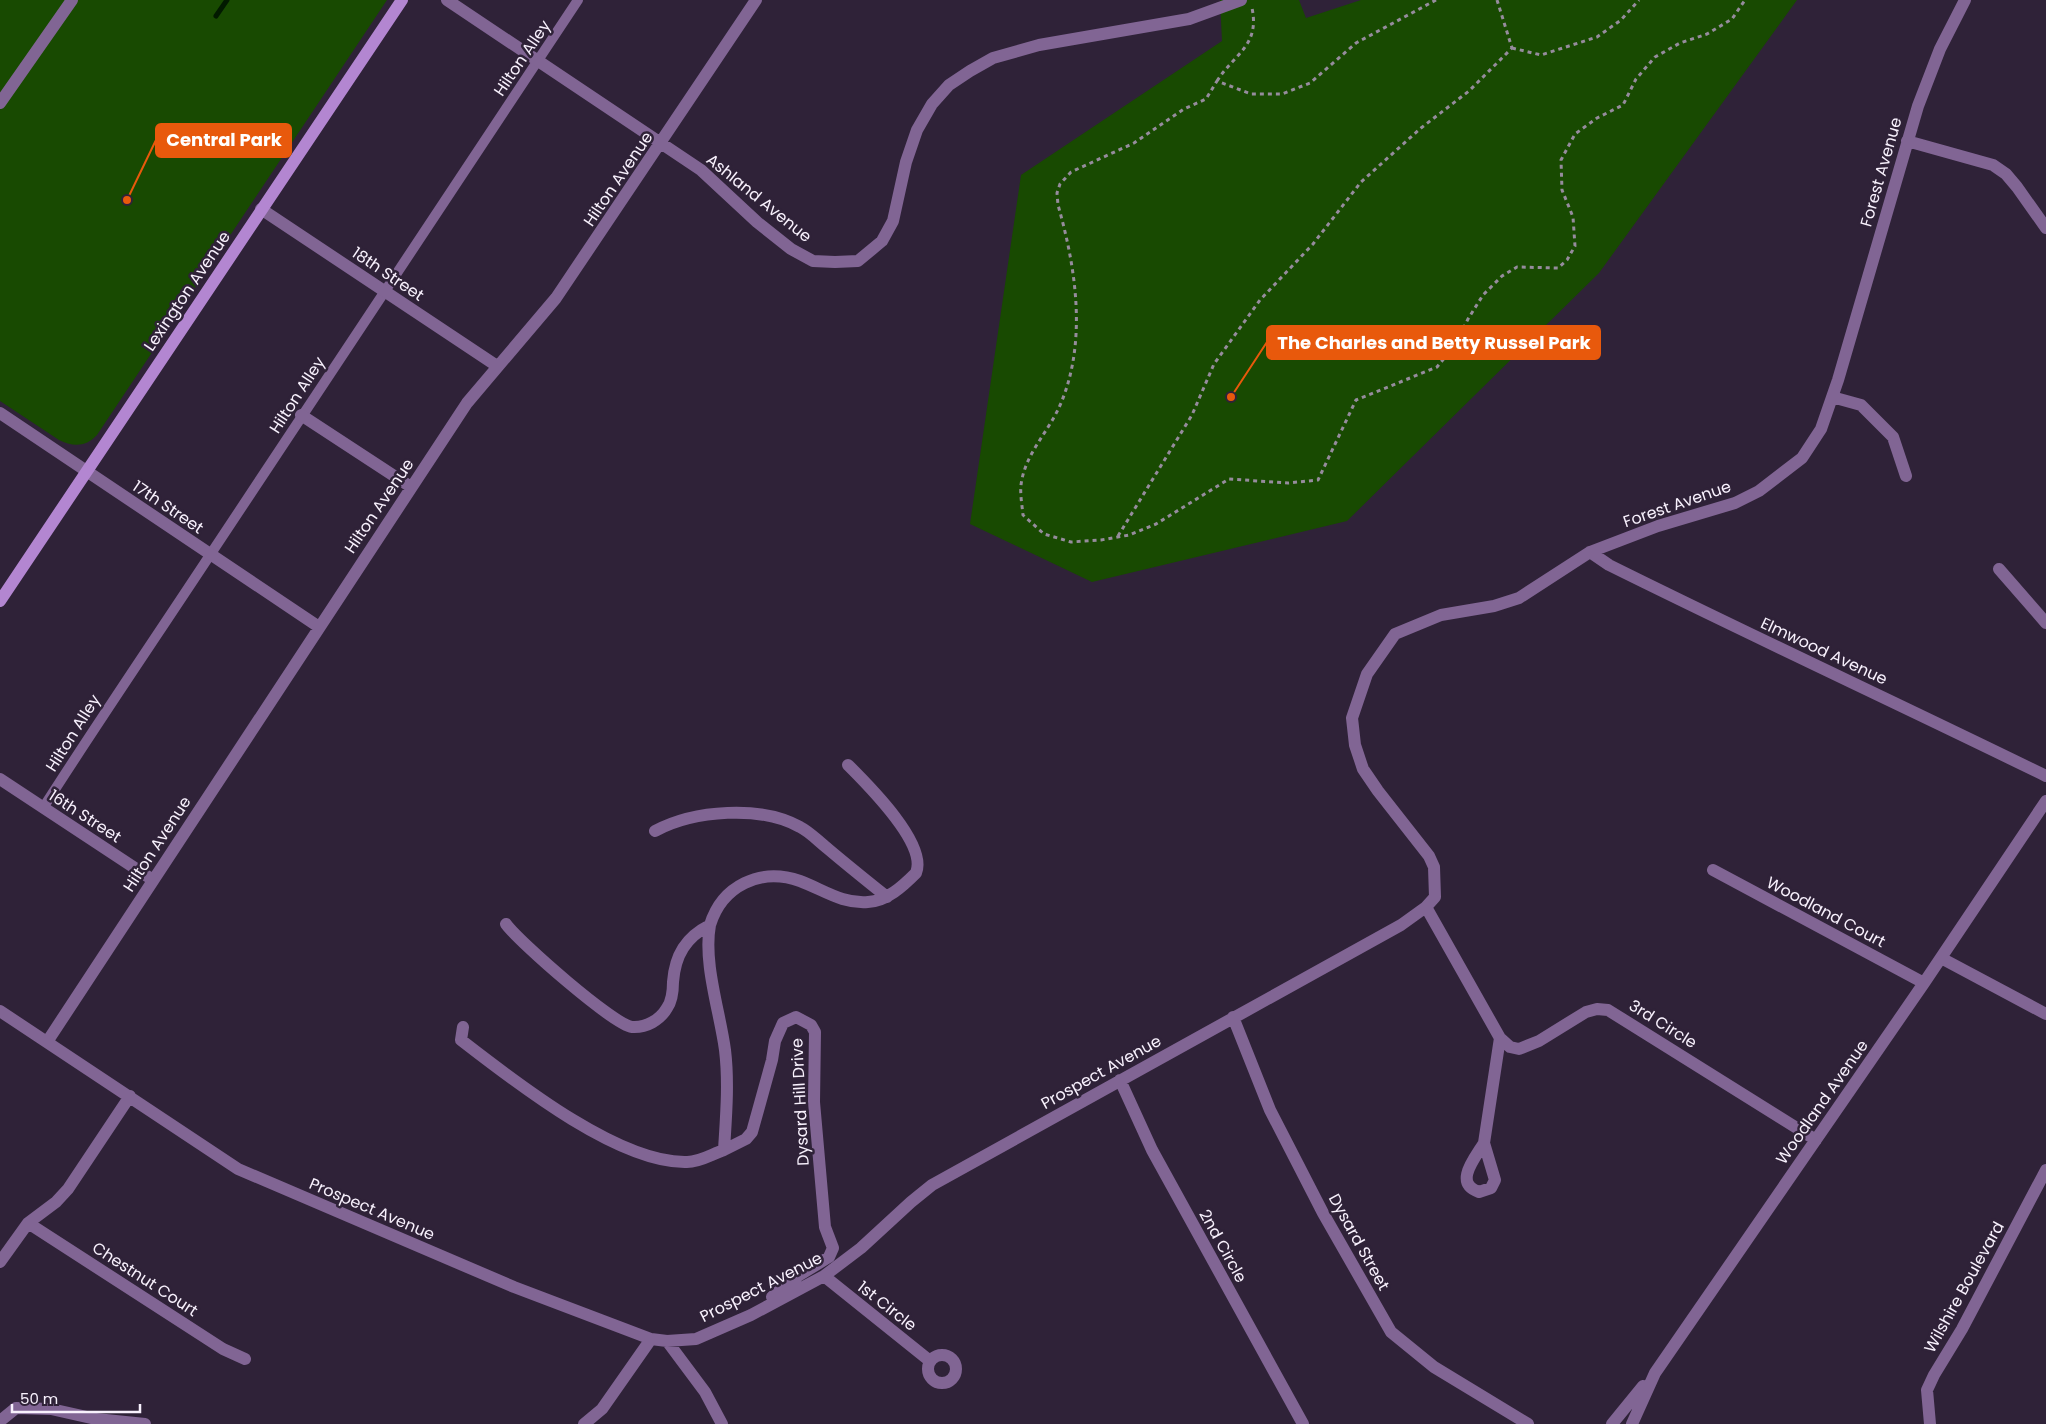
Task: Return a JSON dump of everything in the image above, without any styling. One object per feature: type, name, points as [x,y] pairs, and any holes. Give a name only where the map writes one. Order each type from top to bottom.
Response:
[{"type":"street","points":[[0,103],[72,0]]},
{"type":"street","name":"Lexington Avenue","points":[[0,601],[402,0]]},
{"type":"street","name":"Ashland Avenue","points":[[447,0],[701,170],[757,222],[791,249],[813,261],[858,261],[882,241],[894,221],[906,162],[921,123],[932,104],[949,85],[970,71],[994,58],[1039,46],[1189,18],[1241,0]]},
{"type":"street","name":"Hilton Avenue","points":[[47,1042],[467,403],[556,298],[756,0]]},
{"type":"street","name":"Forest Avenue","points":[[1426,907],[1435,897],[1434,868],[1430,856],[1378,790],[1364,769],[1355,745],[1352,718],[1367,674],[1395,634],[1441,615],[1494,606],[1519,598],[1590,552],[1658,526],[1735,504],[1759,491],[1802,458],[1821,430],[1907,141],[1940,49],[1965,0]]},
{"type":"street","points":[[1907,141],[1993,165],[2017,187],[2046,228]]},
{"type":"street","name":"18th Street","points":[[261,210],[497,366]]},
{"type":"street","points":[[1832,397],[1861,405],[1893,437],[1906,476]]},
{"type":"street","name":"17th Street","points":[[0,413],[319,627]]},
{"type":"street","points":[[301,415],[411,487]]},
{"type":"street","name":"Elmwood Avenue","points":[[1590,552],[1609,564],[1757,639],[1899,704],[2046,776]]},
{"type":"street","points":[[1999,569],[2046,623]]},
{"type":"street","points":[[724,1150],[727,1093],[725,1052],[708,938],[710,925],[719,904],[729,892],[741,883],[752,879],[779,877],[800,881],[829,896],[853,902],[870,902],[887,897],[905,884],[916,873],[918,867],[916,858],[900,824],[878,794],[848,765]]},
{"type":"street","name":"16th Street","points":[[0,779],[153,880]]},
{"type":"street","name":"Woodland Avenue","points":[[1632,1424],[1655,1373],[1924,983],[2046,801]]},
{"type":"street","points":[[655,831],[669,824],[722,813],[739,812],[778,817],[801,827],[887,897]]},
{"type":"street","name":"Woodland Court","points":[[1713,870],[1924,983]]},
{"type":"street","points":[[1426,907],[1500,1038],[1484,1143]]},
{"type":"street","name":"Prospect Avenue","points":[[0,1011],[238,1169],[514,1287],[651,1339],[667,1342],[696,1339],[751,1315],[824,1276],[861,1248],[910,1202],[932,1185],[1233,1017],[1401,926],[1426,907]]},
{"type":"street","points":[[506,924],[512,933],[542,960],[612,1017],[633,1027],[649,1024],[668,1008],[682,947],[694,933],[710,925]]},
{"type":"street","points":[[1941,958],[2046,1014]]},
{"type":"street","name":"3rd Circle","points":[[1500,1038],[1510,1047],[1526,1047],[1586,1012],[1608,1010],[1816,1140]]},
{"type":"street","name":"Dysard Hill Drive","points":[[463,1027],[461,1040],[557,1109],[646,1156],[686,1162],[696,1161],[746,1139],[752,1132],[772,1060],[775,1041],[783,1023],[796,1017],[810,1025],[815,1032],[814,1102],[824,1227],[833,1248],[828,1257],[798,1276],[751,1315]]},
{"type":"street","name":"Dysard Street","points":[[1233,1017],[1270,1110],[1323,1212],[1391,1332],[1434,1367],[1528,1424]]},
{"type":"street","name":"2nd Circle","points":[[1120,1080],[1152,1150],[1303,1424]]},
{"type":"street","points":[[0,1262],[28,1224],[56,1202],[68,1189],[130,1096]]},
{"type":"street","name":"Wilshire Boulevard","points":[[1930,1424],[1927,1390],[1962,1329],[2046,1170]]},
{"type":"street","name":"Chestnut Court","points":[[28,1224],[223,1349],[245,1359]]},
{"type":"street","name":"1st Circle","points":[[824,1276],[930,1361]]},
{"type":"street","points":[[584,1424],[602,1409],[651,1339]]},
{"type":"street","points":[[667,1342],[705,1392],[722,1424]]},
{"type":"street","points":[[1612,1424],[1655,1373]]},
{"type":"street","points":[[0,1420],[16,1408],[51,1409],[96,1419],[145,1424]]},
{"type":"lane","name":"Hilton Alley","points":[[43,808],[115,695],[210,555],[383,290],[578,0]]},
{"type":"path","points":[[1251,0],[1256,24],[1243,52],[1217,81],[1206,99],[1184,109],[1134,143],[1071,172],[1060,184],[1057,193],[1074,288],[1076,329],[1072,371],[1060,404],[1029,457],[1021,485],[1023,515],[1044,534],[1071,542],[1118,537],[1156,524],[1229,479],[1288,482],[1318,480],[1356,400],[1437,367],[1455,345],[1468,319],[1483,296],[1502,276],[1517,267],[1558,268],[1567,260],[1575,246],[1572,217],[1562,190],[1560,160],[1575,134],[1597,118],[1623,105],[1636,79],[1655,57],[1680,43],[1707,34],[1732,19],[1745,0]]},
{"type":"path","points":[[1217,81],[1251,94],[1282,94],[1310,83],[1356,43],[1436,0]]},
{"type":"path","points":[[1497,0],[1512,48]]},
{"type":"path","points":[[1512,48],[1541,55],[1597,36],[1621,20],[1639,0]]},
{"type":"path","points":[[1118,537],[1192,415],[1214,364],[1260,300],[1313,244],[1361,182],[1421,128],[1469,91],[1512,48]]},
{"type":"green space","points":[[0,0],[387,0],[97,435],[88,442],[79,445],[59,440],[0,401]]},
{"type":"green space","points":[[1220,0],[1299,0],[1306,18],[1361,0],[1797,0],[1599,273],[1347,521],[1092,582],[970,524],[1021,175],[1222,41]]},
{"type":"waterway","points":[[216,16],[227,0]]},
{"type":"place","name":"Central Park","points":[[127,200]]},
{"type":"place","name":"The Charles and Betty Russel Park","points":[[1231,397]]}]
